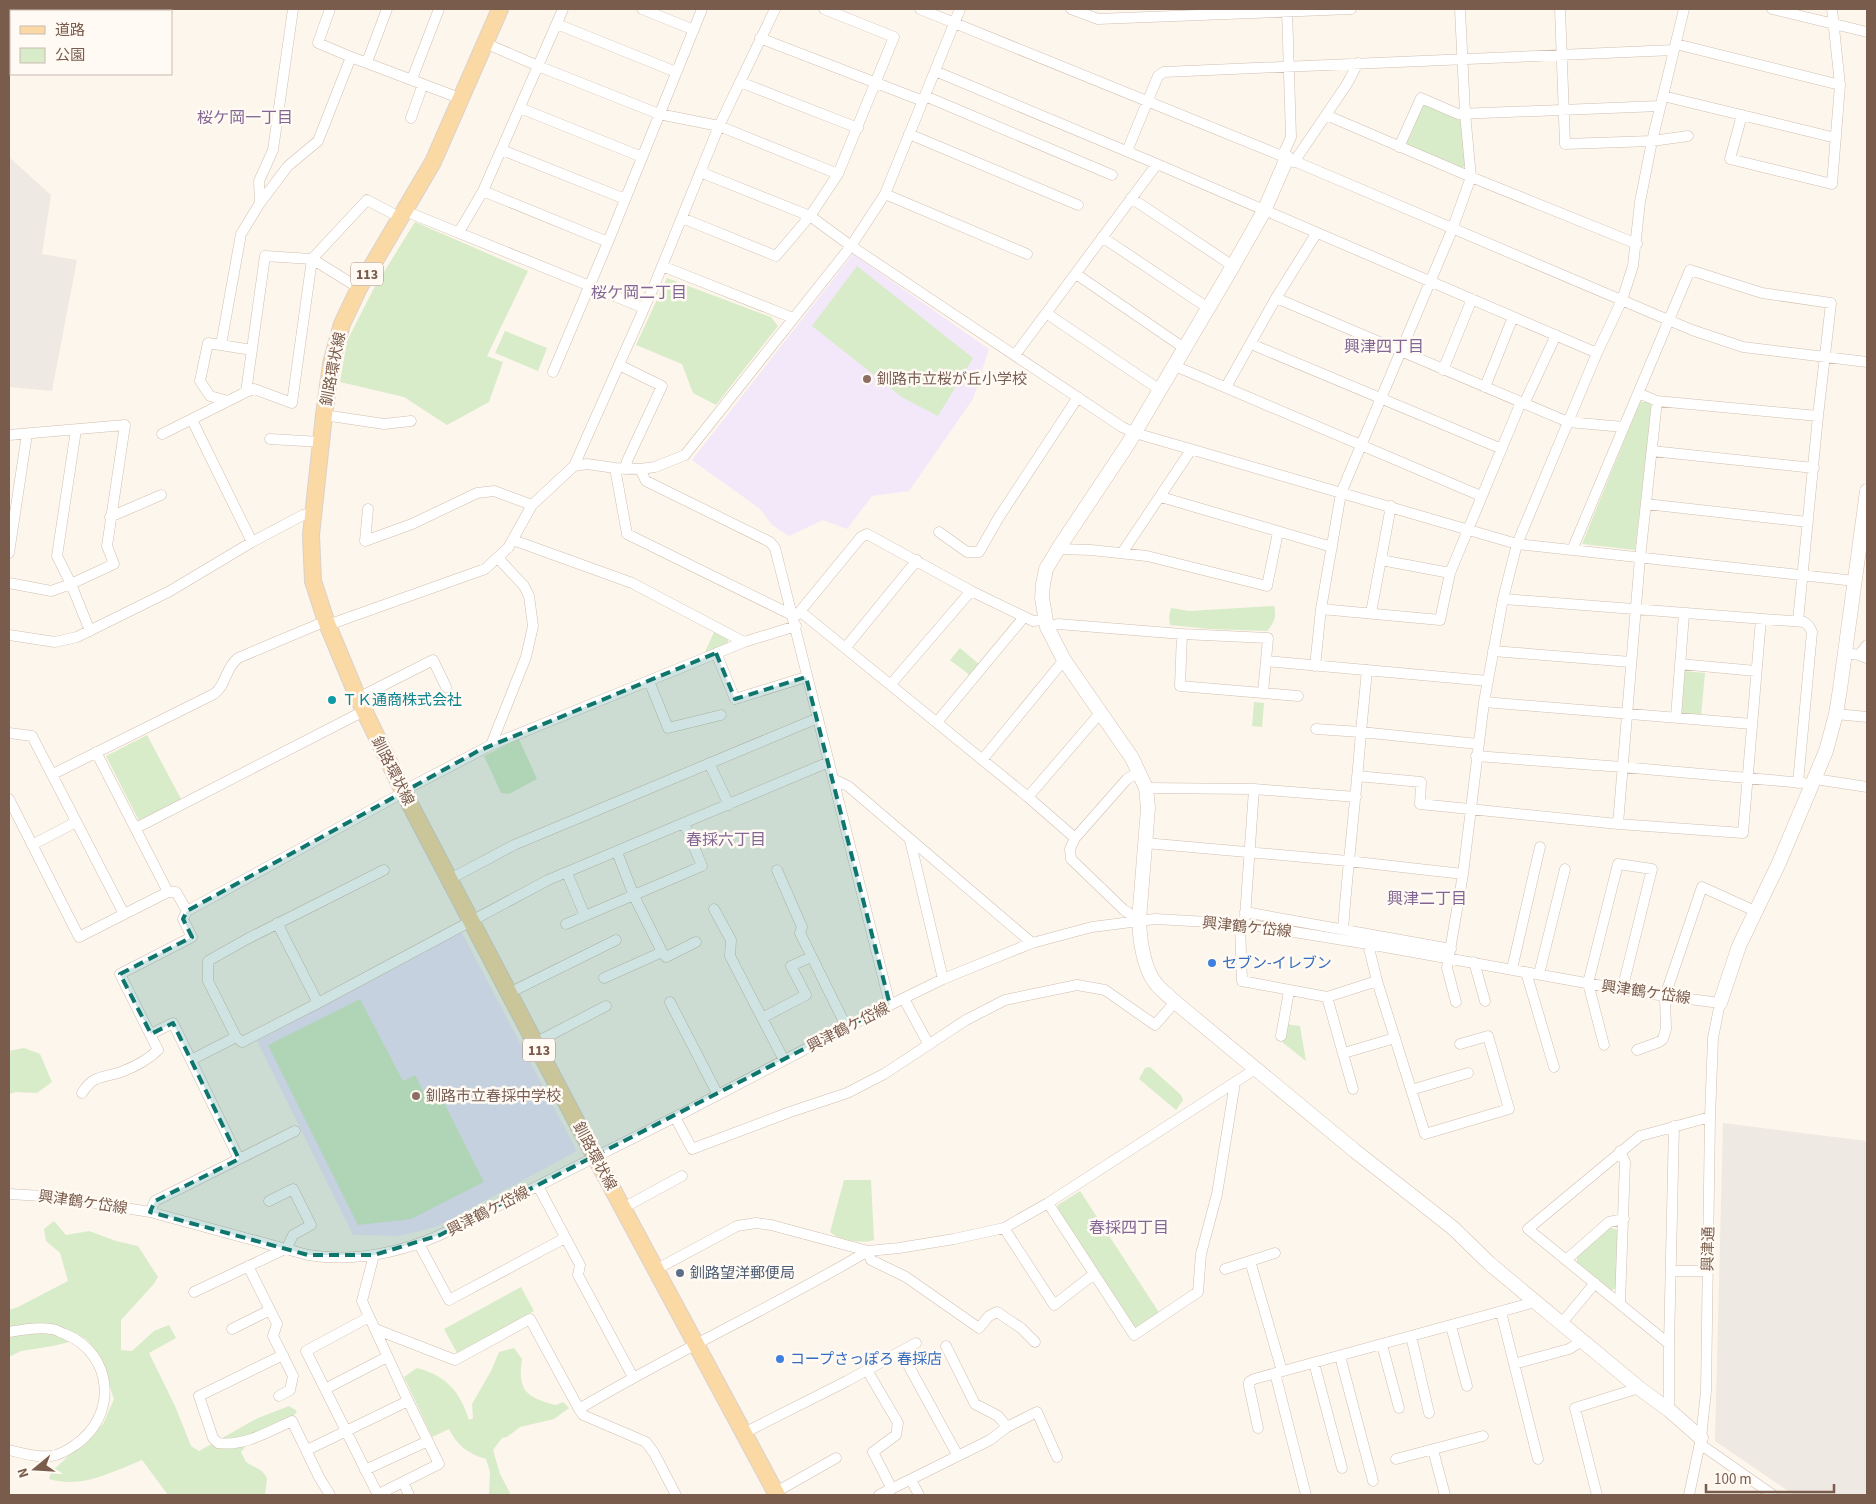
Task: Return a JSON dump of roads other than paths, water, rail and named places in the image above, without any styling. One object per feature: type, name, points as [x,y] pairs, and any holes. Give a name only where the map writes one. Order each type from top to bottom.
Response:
[{"type":"main road","name":"釧路環状線","points":[[500,9],[433,162],[359,288],[342,324],[331,364],[311,535],[311,563],[317,597],[361,704],[403,791],[535,1043],[776,1494]]},
{"type":"street","points":[[260,203],[259,181],[273,150],[293,9]]},
{"type":"street","points":[[330,9],[318,43],[462,99]]},
{"type":"street","points":[[367,62],[387,9]]},
{"type":"street","points":[[412,79],[439,9]]},
{"type":"street","points":[[459,232],[483,192],[563,9]]},
{"type":"street","points":[[642,9],[694,30]]},
{"type":"street","points":[[553,372],[590,286],[702,9]]},
{"type":"street","points":[[53,774],[214,694],[221,689],[230,665],[238,658],[327,623],[468,576],[484,569],[508,548],[532,505],[574,466],[662,266],[719,126],[775,9]]},
{"type":"street","points":[[682,218],[776,256],[810,216],[838,174],[894,37],[824,9]]},
{"type":"street","points":[[920,9],[1288,159],[1452,230],[1715,339],[1743,347],[1867,362]]},
{"type":"street","points":[[574,466],[587,464],[640,469],[655,467],[685,456],[851,246],[885,194],[960,9]]},
{"type":"street","points":[[1071,9],[1091,13],[1098,19],[1350,9]]},
{"type":"street","points":[[1316,666],[1320,609],[1341,493],[1452,230],[1471,177],[1464,113],[1460,9]]},
{"type":"street","points":[[1560,9],[1566,144],[1652,141],[1688,136]]},
{"type":"street","points":[[1456,1002],[1447,968],[1463,874],[1484,702],[1503,599],[1517,544],[1597,353],[1622,300],[1633,266],[1640,202],[1652,141],[1684,9]]},
{"type":"street","points":[[1772,9],[1867,32]]},
{"type":"street","points":[[1742,115],[1730,159],[1832,184],[1840,85],[1832,9]]},
{"type":"street","points":[[1287,10],[1292,137],[1288,159],[1264,211],[1233,266],[1135,433],[1046,569],[1043,584],[1042,598],[1046,624],[1064,660],[1140,772],[1146,788],[1148,808],[1139,931],[1148,971],[1157,985],[1175,1002],[1453,1228],[1490,1264],[1535,1302],[1639,1388],[1670,1410],[1701,1441],[1773,1495]]},
{"type":"street","points":[[557,24],[676,72]]},
{"type":"street","points":[[760,38],[924,99],[1112,175]]},
{"type":"street","points":[[485,43],[659,114],[719,126],[838,174]]},
{"type":"street","points":[[1126,151],[1158,76],[1164,72],[1462,59],[1675,47],[1840,85]]},
{"type":"street","points":[[221,345],[241,234],[260,203],[288,166],[318,141],[351,57]]},
{"type":"street","points":[[1288,159],[1326,115],[1358,63]]},
{"type":"street","points":[[935,72],[1126,151],[1597,353]]},
{"type":"street","points":[[740,82],[858,128]]},
{"type":"street","points":[[411,118],[423,84]]},
{"type":"street","points":[[1399,147],[1421,98],[1458,114],[1565,109],[1662,101],[1742,115],[1836,138]]},
{"type":"street","points":[[520,108],[642,157]]},
{"type":"street","points":[[1326,115],[1471,177],[1636,244]]},
{"type":"street","points":[[909,134],[1078,205]]},
{"type":"street","points":[[502,150],[625,199]]},
{"type":"street","points":[[1015,355],[1156,164]]},
{"type":"street","points":[[700,172],[810,216],[851,246],[1122,427],[1135,433],[1517,544],[1855,581]]},
{"type":"street","points":[[483,192],[608,242]]},
{"type":"street","points":[[885,194],[1027,254]]},
{"type":"street","points":[[1131,198],[1233,266]]},
{"type":"street","points":[[162,434],[254,389],[292,403],[312,259],[367,200],[459,232],[644,308]]},
{"type":"street","points":[[1226,387],[1276,298],[1316,234]]},
{"type":"street","points":[[1102,237],[1208,308]]},
{"type":"street","points":[[246,392],[265,256],[312,259],[359,288]]},
{"type":"street","points":[[662,266],[793,318]]},
{"type":"street","points":[[1572,550],[1690,270],[1762,293],[1831,303],[1798,621]]},
{"type":"street","points":[[1076,274],[1184,348]]},
{"type":"street","points":[[1276,298],[1568,422],[1624,427]]},
{"type":"street","points":[[1443,370],[1472,300]]},
{"type":"street","points":[[1046,313],[1160,390]]},
{"type":"street","points":[[1485,387],[1513,317]]},
{"type":"street","points":[[1320,609],[1440,620],[1450,573],[1467,529],[1523,403],[1556,335]]},
{"type":"street","points":[[228,401],[210,396],[200,381],[208,343],[252,350]]},
{"type":"street","points":[[1251,344],[1502,449]]},
{"type":"street","points":[[619,365],[662,386],[627,461],[626,469]]},
{"type":"street","points":[[1174,366],[1481,496]]},
{"type":"street","points":[[1638,394],[1657,401],[1818,416]]},
{"type":"street","points":[[939,532],[967,552],[979,552],[999,517],[1078,397]]},
{"type":"street","points":[[1618,824],[1635,610],[1657,401]]},
{"type":"street","points":[[324,415],[384,424],[411,421]]},
{"type":"street","points":[[192,420],[252,542]]},
{"type":"street","points":[[9,435],[125,425],[107,546],[114,564],[51,591],[9,583]]},
{"type":"street","points":[[76,430],[57,556],[71,584],[90,631]]},
{"type":"street","points":[[9,553],[27,434]]},
{"type":"street","points":[[270,439],[322,442]]},
{"type":"street","points":[[1122,553],[1191,450]]},
{"type":"street","points":[[1652,451],[1814,468]]},
{"type":"street","points":[[614,468],[627,534],[796,618],[846,647],[1075,838]]},
{"type":"street","points":[[640,469],[646,480],[770,542],[775,548],[796,618],[806,677],[835,780],[890,1005]]},
{"type":"street","points":[[368,509],[365,541],[412,524],[477,493],[494,491],[532,505]]},
{"type":"street","points":[[1720,1003],[1739,946],[1779,864],[1814,781],[1826,751],[1836,714],[1862,651],[1855,581],[1867,491]]},
{"type":"street","points":[[110,518],[161,495]]},
{"type":"street","points":[[1161,497],[1332,547]]},
{"type":"street","points":[[1646,504],[1808,522]]},
{"type":"street","points":[[1370,613],[1391,506]]},
{"type":"street","points":[[9,635],[55,642],[77,637],[170,591],[252,542],[303,515],[314,512]]},
{"type":"street","points":[[1058,549],[1091,550],[1147,556],[1267,586],[1278,532]]},
{"type":"street","points":[[82,1093],[94,1079],[103,1075],[121,1072],[152,1056],[158,1050],[120,974],[192,937],[183,919],[187,911],[396,797],[403,791],[491,745],[744,642],[796,618],[860,537],[867,534],[972,591],[1033,621],[1046,624],[1182,634],[1268,638],[1263,693]]},
{"type":"street","points":[[513,540],[632,583],[744,642]]},
{"type":"street","points":[[491,745],[526,657],[533,626],[532,608],[524,586],[498,558]]},
{"type":"street","points":[[846,647],[917,560]]},
{"type":"street","points":[[1381,560],[1450,573]]},
{"type":"street","points":[[890,684],[972,591]]},
{"type":"street","points":[[1503,599],[1804,622],[1812,632],[1798,783]]},
{"type":"street","points":[[1676,717],[1684,614]]},
{"type":"street","points":[[938,722],[1024,617]]},
{"type":"street","points":[[1357,776],[1422,782],[1420,804],[1618,824],[1743,833],[1761,619]]},
{"type":"street","points":[[1182,634],[1180,686],[1298,696]]},
{"type":"street","points":[[1493,651],[1631,662]]},
{"type":"street","points":[[716,653],[735,699],[806,677]]},
{"type":"street","points":[[136,828],[361,704],[433,660],[446,687]]},
{"type":"street","points":[[982,760],[1064,660]]},
{"type":"street","points":[[1266,661],[1488,681]]},
{"type":"street","points":[[1680,664],[1756,671]]},
{"type":"street","points":[[1343,929],[1367,670]]},
{"type":"street","points":[[649,681],[668,728],[721,715]]},
{"type":"street","points":[[1484,702],[1752,724]]},
{"type":"street","points":[[1028,797],[1101,712]]},
{"type":"street","points":[[1836,714],[1867,717]]},
{"type":"street","points":[[450,879],[514,845],[818,718]]},
{"type":"street","points":[[1316,729],[1478,744]]},
{"type":"street","points":[[9,733],[32,736],[124,914]]},
{"type":"street","points":[[96,752],[168,892]]},
{"type":"street","points":[[1476,756],[1798,783],[1814,781],[1867,787]]},
{"type":"street","points":[[384,870],[277,923],[208,961],[208,981],[236,1037],[242,1042],[548,880],[829,762]]},
{"type":"street","points":[[709,763],[729,805]]},
{"type":"street","points":[[1139,920],[1124,910],[1071,859],[1070,849],[1075,838],[1127,779],[1140,772]]},
{"type":"street","points":[[835,780],[848,786],[1032,943]]},
{"type":"street","points":[[1146,788],[1254,789],[1356,797]]},
{"type":"street","points":[[1254,789],[1243,924],[1242,981],[1327,996],[1377,981]]},
{"type":"street","points":[[9,799],[79,937],[168,892],[176,892],[187,911]]},
{"type":"street","points":[[32,846],[76,822]]},
{"type":"street","points":[[566,924],[702,866],[684,823]]},
{"type":"street","points":[[910,840],[943,979]]},
{"type":"street","points":[[1145,843],[1348,861],[1463,874]]},
{"type":"street","points":[[1512,969],[1540,847]]},
{"type":"street","points":[[617,852],[634,896],[666,957],[696,942]]},
{"type":"street","points":[[1604,1045],[1588,984],[1618,864],[1652,869],[1622,990]]},
{"type":"street","points":[[777,870],[802,927],[800,933],[847,1028]]},
{"type":"street","points":[[1539,974],[1565,870]]},
{"type":"street","points":[[566,873],[584,916]]},
{"type":"street","points":[[1637,1050],[1663,1039],[1666,1029],[1665,996],[1702,887],[1756,911]]},
{"type":"street","points":[[714,909],[730,940],[730,956],[784,1060]]},
{"type":"street","points":[[1245,912],[1343,929],[1450,954]]},
{"type":"street","name":"興津鶴ケ岱線","points":[[9,1194],[60,1197],[150,1212],[308,1255],[326,1257],[374,1255],[419,1244],[440,1235],[943,979],[1032,943],[1092,927],[1139,920],[1155,919],[1243,924],[1368,944],[1450,954],[1474,962],[1588,984],[1720,1003]]},
{"type":"street","points":[[277,923],[318,1003]]},
{"type":"street","points":[[509,993],[616,940]]},
{"type":"street","points":[[1368,944],[1377,981],[1426,1134],[1509,1109],[1488,1036],[1460,1044]]},
{"type":"street","points":[[604,978],[662,952]]},
{"type":"street","points":[[762,1018],[806,995],[791,966],[811,957]]},
{"type":"street","points":[[1474,962],[1485,1001]]},
{"type":"street","points":[[1526,972],[1554,1067]]},
{"type":"street","points":[[675,1117],[692,1149],[847,1093],[884,1074],[966,1020],[1005,1000],[1077,985],[1105,990],[1155,1025],[1175,1002]]},
{"type":"street","points":[[1281,1036],[1289,990]]},
{"type":"street","points":[[1327,996],[1353,1089]]},
{"type":"street","points":[[904,999],[929,1045]]},
{"type":"street","points":[[670,1002],[718,1094]]},
{"type":"street","name":"興津通","points":[[1689,1495],[1701,1441],[1706,1391],[1710,1118],[1713,1038],[1720,1003]]},
{"type":"street","points":[[535,1043],[606,1006]]},
{"type":"street","points":[[150,1034],[173,1023],[239,1159]]},
{"type":"street","points":[[190,1060],[236,1037]]},
{"type":"street","points":[[1344,1053],[1395,1038]]},
{"type":"street","points":[[657,1269],[737,1226],[756,1222],[868,1251],[945,1241],[1004,1228],[1048,1203],[1257,1068]]},
{"type":"street","points":[[1411,1090],[1468,1073]]},
{"type":"street","points":[[1048,1203],[1134,1335],[1198,1292],[1201,1254],[1217,1194],[1235,1083]]},
{"type":"street","points":[[1669,1344],[1528,1229],[1640,1136],[1710,1118]]},
{"type":"street","points":[[1670,1410],[1669,1344],[1674,1126]]},
{"type":"street","points":[[150,1212],[155,1201],[295,1130]]},
{"type":"street","points":[[1620,1151],[1625,1162],[1620,1303]]},
{"type":"street","points":[[623,1208],[682,1176]]},
{"type":"street","points":[[538,1186],[580,1265],[578,1275],[632,1377]]},
{"type":"street","points":[[194,1292],[287,1248],[294,1235],[311,1225],[293,1189],[269,1201]]},
{"type":"street","points":[[1566,1260],[1608,1222],[1624,1219]]},
{"type":"street","points":[[1004,1228],[1054,1305],[1094,1274]]},
{"type":"street","points":[[419,1244],[449,1300],[565,1238]]},
{"type":"street","points":[[868,1251],[871,1260],[906,1277],[979,1328],[989,1316],[997,1312],[1021,1328],[1035,1342]]},
{"type":"street","points":[[579,1409],[632,1377],[815,1282],[868,1251]]},
{"type":"street","points":[[1226,1269],[1275,1253]]},
{"type":"street","points":[[369,1317],[306,1351],[377,1495],[440,1464],[408,1401],[362,1301],[374,1255]]},
{"type":"street","points":[[1250,1261],[1279,1372],[1306,1495]]},
{"type":"street","points":[[248,1266],[276,1324],[273,1336],[293,1376],[290,1390],[279,1396]]},
{"type":"street","points":[[1671,1271],[1708,1271]]},
{"type":"street","points":[[1562,1324],[1595,1284]]},
{"type":"street","points":[[1258,1428],[1250,1396],[1249,1382],[1254,1379],[1535,1302]]},
{"type":"street","points":[[232,1329],[270,1310]]},
{"type":"street","points":[[1501,1312],[1538,1459]]},
{"type":"street","points":[[376,1329],[456,1360],[530,1319],[583,1415],[646,1442],[654,1453],[676,1495]]},
{"type":"street","points":[[1451,1326],[1467,1386]]},
{"type":"street","points":[[9,1332],[51,1328],[73,1337],[92,1352],[100,1367],[105,1384],[105,1401],[102,1414],[96,1425],[83,1440],[66,1451],[50,1456],[28,1455],[9,1450]]},
{"type":"street","points":[[1411,1336],[1429,1413]]},
{"type":"street","points":[[1514,1364],[1569,1349],[1582,1341]]},
{"type":"street","points":[[744,1433],[916,1343]]},
{"type":"street","points":[[1382,1345],[1399,1408]]},
{"type":"street","points":[[946,1346],[975,1404],[998,1416],[1007,1427]]},
{"type":"street","points":[[902,1352],[958,1456]]},
{"type":"street","points":[[283,1355],[199,1396],[213,1438],[218,1443],[225,1444],[259,1436],[292,1421],[318,1477],[330,1495]]},
{"type":"street","points":[[1340,1356],[1373,1481]]},
{"type":"street","points":[[325,1389],[387,1357]]},
{"type":"street","points":[[1314,1363],[1342,1468]]},
{"type":"street","points":[[867,1370],[898,1423],[896,1435],[873,1452],[892,1489]]},
{"type":"street","points":[[1597,1495],[1575,1408],[1639,1388]]},
{"type":"street","points":[[306,1450],[408,1401]]},
{"type":"street","points":[[879,1495],[990,1440],[1007,1427],[1036,1412],[1057,1458]]},
{"type":"street","points":[[1396,1459],[1483,1436]]},
{"type":"street","points":[[365,1470],[428,1441]]},
{"type":"street","points":[[1433,1450],[1445,1495]]},
{"type":"street","points":[[776,1494],[836,1458]]},
{"type":"street","points":[[911,1480],[919,1495]]},
{"type":"street","points":[[404,1482],[409,1495]]},
{"type":"place","name":"釧路市立桜が丘小学校","points":[[867,379]]},
{"type":"place","name":"ＴＫ通商株式会社","points":[[332,700]]},
{"type":"place","name":"セブン-イレブン","points":[[1212,963]]},
{"type":"place","name":"釧路市立春採中学校","points":[[416,1096]]},
{"type":"place","name":"釧路望洋郵便局","points":[[680,1273]]},
{"type":"place","name":"コープさっぽろ 春採店","points":[[780,1359]]},
{"type":"district","name":"桜ケ岡一丁目","points":[[245,117]]},
{"type":"district","name":"桜ケ岡二丁目","points":[[639,292]]},
{"type":"district","name":"興津四丁目","points":[[1384,346]]},
{"type":"district","name":"春採六丁目","points":[[726,839]]},
{"type":"district","name":"興津二丁目","points":[[1427,898]]},
{"type":"district","name":"春採四丁目","points":[[1129,1227]]}]
